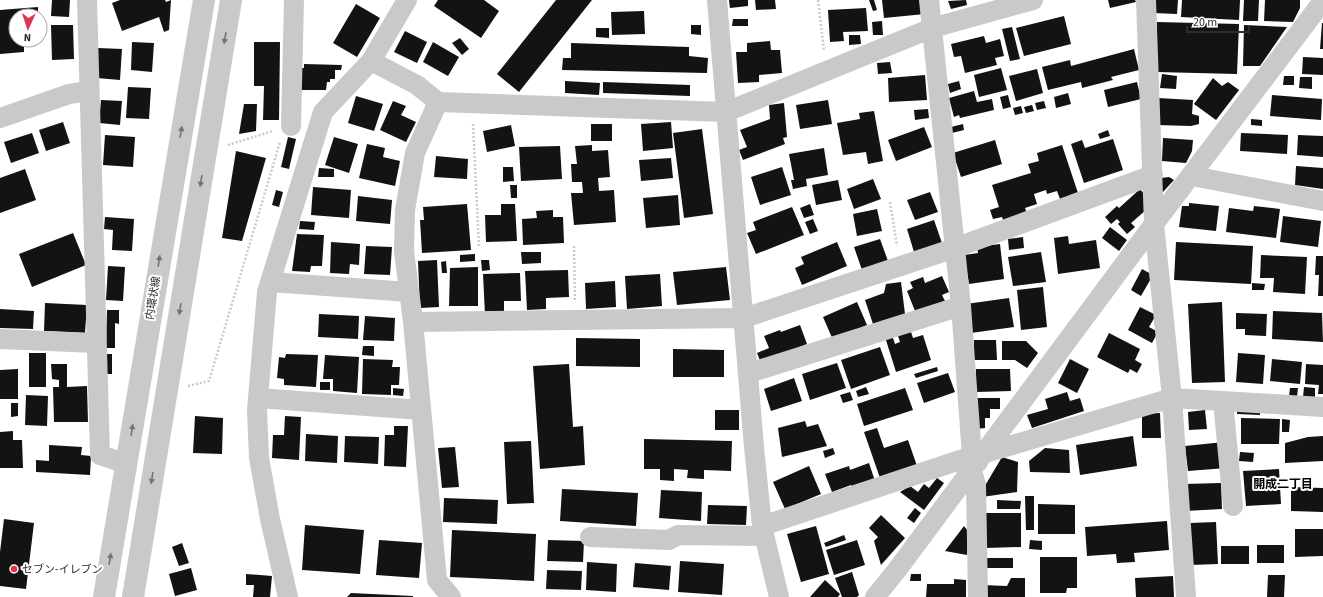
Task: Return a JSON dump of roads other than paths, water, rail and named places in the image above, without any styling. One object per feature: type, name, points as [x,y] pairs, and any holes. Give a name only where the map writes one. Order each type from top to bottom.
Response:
[{"type":"street","points":[[87,0],[95,343],[100,455],[126,464]]},
{"type":"street","name":"内環状線","points":[[104,597],[204,0]]},
{"type":"street","points":[[133,597],[232,0]]},
{"type":"street","points":[[287,131],[294,0]]},
{"type":"street","points":[[288,597],[270,519],[259,458],[258,398],[266,292],[322,112],[371,61],[407,0]]},
{"type":"street","points":[[717,0],[754,447],[763,531],[779,597]]},
{"type":"street","points":[[929,0],[977,460],[978,597]]},
{"type":"street","points":[[371,61],[417,85],[438,102],[726,112],[932,28],[1033,0]]},
{"type":"street","points":[[1146,0],[1154,224],[1172,398],[1186,597]]},
{"type":"street","points":[[875,597],[1323,1]]},
{"type":"street","points":[[0,118],[69,94],[89,91]]},
{"type":"street","points":[[438,102],[415,154],[405,210],[404,251],[413,322],[437,580],[450,597]]},
{"type":"street","points":[[413,322],[744,318],[955,248],[1153,175]]},
{"type":"street","points":[[1192,176],[1323,201]]},
{"type":"street","points":[[270,282],[409,292]]},
{"type":"street","points":[[749,373],[961,306]]},
{"type":"street","points":[[0,339],[95,343]]},
{"type":"street","points":[[258,398],[421,410]]},
{"type":"street","points":[[590,537],[668,540],[678,535],[763,531],[977,460],[1172,398],[1323,407]]},
{"type":"street","points":[[1224,401],[1233,506]]},
{"type":"place","name":"セブン-イレブン","points":[[14,569]]},
{"type":"district","name":"開成二丁目","points":[[1283,484]]}]
